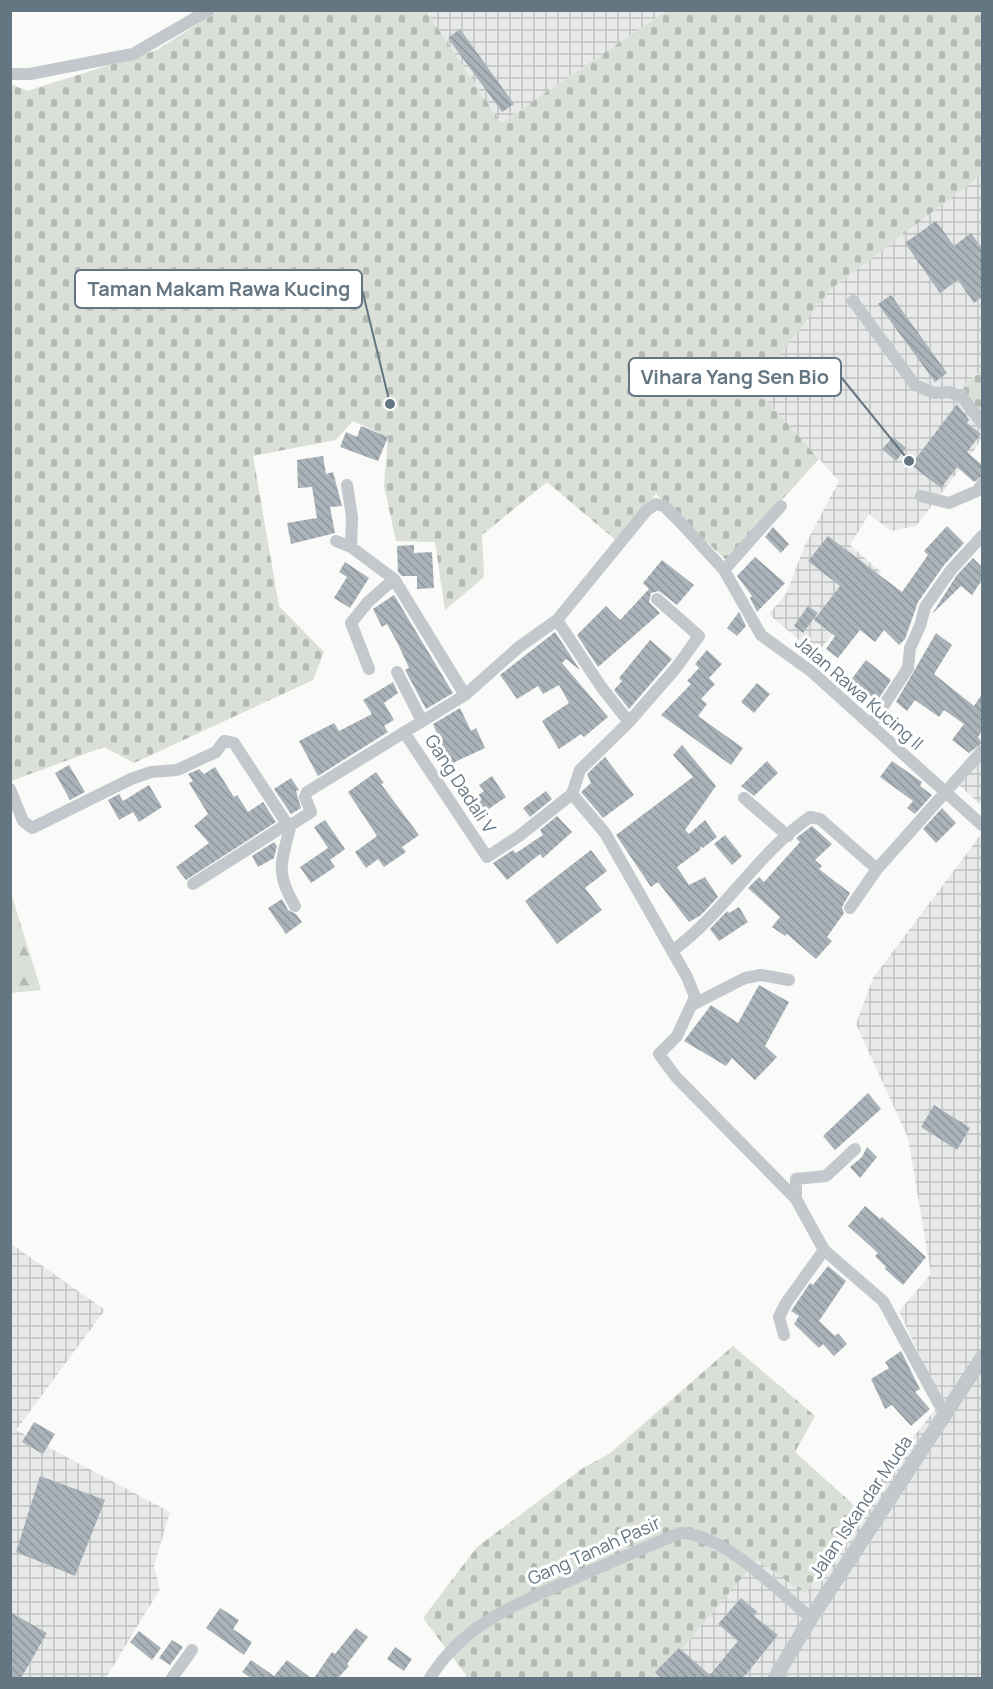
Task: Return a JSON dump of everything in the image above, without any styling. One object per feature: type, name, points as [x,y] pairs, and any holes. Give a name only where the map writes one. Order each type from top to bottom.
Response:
[{"type":"street","points":[[10,74],[30,74],[133,54],[179,30],[209,10]]},
{"type":"street","points":[[853,301],[915,385],[934,393],[949,392],[962,397],[982,423]]},
{"type":"street","points":[[921,496],[949,503],[977,490],[982,484]]},
{"type":"street","points":[[347,485],[352,517],[351,547]]},
{"type":"street","name":"Jalan Rawa Kucing II","points":[[556,620],[647,510],[656,504],[664,506],[724,570],[761,635],[812,672],[982,825]]},
{"type":"street","points":[[724,570],[781,506]]},
{"type":"street","points":[[871,725],[908,668],[910,648],[920,626],[925,607],[951,570],[982,536]]},
{"type":"street","points":[[336,541],[351,547],[393,579],[465,695]]},
{"type":"street","points":[[369,669],[351,623],[368,602],[393,579]]},
{"type":"street","points":[[657,599],[699,636],[676,668],[629,722],[580,771],[572,794],[605,833],[691,985],[695,997],[692,1005],[677,1036],[659,1054],[664,1062],[796,1199],[824,1250],[883,1301],[945,1415]]},
{"type":"street","points":[[193,884],[311,812],[305,797],[307,792],[465,695],[519,647],[556,620],[602,688],[629,722]]},
{"type":"street","points":[[397,672],[422,721]]},
{"type":"street","name":"Gang Dadali V","points":[[404,732],[487,857],[519,836],[572,794]]},
{"type":"street","points":[[10,789],[23,821],[32,828],[131,779],[151,772],[177,770],[216,752],[225,741],[234,743],[289,824],[281,862],[282,885],[295,906]]},
{"type":"street","points":[[850,908],[876,869],[947,793],[982,751]]},
{"type":"street","points":[[744,798],[788,836]]},
{"type":"street","points":[[672,951],[687,940],[788,836],[806,820],[815,816],[876,869]]},
{"type":"street","points":[[692,1005],[746,978],[761,975],[789,980]]},
{"type":"street","points":[[796,1199],[796,1179],[826,1176],[855,1149]]},
{"type":"street","points":[[784,1335],[779,1317],[786,1303],[824,1250]]},
{"type":"street","name":"Jalan Iskandar Muda","points":[[782,1676],[811,1618],[982,1358]]},
{"type":"street","name":"Gang Tanah Pasir","points":[[430,1678],[441,1661],[460,1641],[496,1614],[680,1533],[693,1533],[732,1553],[811,1618]]},
{"type":"street","points":[[172,1678],[192,1650]]},
{"type":"shaded area","points":[[426,11],[666,11],[501,123]]},
{"type":"shaded area","points":[[982,174],[982,371],[962,386],[982,420],[982,436],[976,448],[916,526],[891,531],[869,514],[850,545],[881,572],[816,655],[769,614],[786,594],[804,547],[839,481],[754,387],[830,290]]},
{"type":"shaded area","points":[[982,757],[982,806],[959,785]]},
{"type":"shaded area","points":[[982,833],[982,1678],[657,1678],[757,1559],[805,1594],[857,1508],[941,1402],[899,1311],[931,1274],[908,1138],[856,1024],[873,978]]},
{"type":"shaded area","points":[[10,1243],[105,1310],[16,1430],[170,1512],[154,1566],[160,1589],[106,1678],[11,1678]]},
{"type":"green space","points":[[218,11],[426,11],[501,123],[666,11],[982,11],[982,174],[830,290],[755,387],[819,459],[727,561],[656,494],[618,542],[547,482],[482,535],[484,577],[445,610],[435,542],[396,541],[384,486],[388,437],[353,421],[336,440],[253,456],[279,606],[324,652],[313,680],[134,763],[104,747],[11,781],[11,84],[27,91],[157,50]]},
{"type":"green space","points":[[982,371],[982,420],[962,386]]},
{"type":"green space","points":[[11,893],[41,990],[11,993]]},
{"type":"green space","points":[[733,1346],[815,1416],[795,1452],[857,1508],[805,1594],[757,1560],[657,1678],[466,1678],[423,1618],[477,1547],[583,1468],[609,1454]]},
{"type":"building","points":[[460,29],[514,104],[502,112],[448,38]]},
{"type":"building","points":[[936,221],[954,246],[971,233],[982,249],[982,297],[974,303],[958,280],[940,293],[905,243]]},
{"type":"building","points":[[891,295],[947,373],[935,382],[878,304]]},
{"type":"building","points":[[957,404],[969,420],[967,423],[981,434],[967,452],[982,465],[982,476],[974,482],[957,467],[941,488],[911,465]]},
{"type":"building","points":[[361,426],[388,437],[378,461],[340,447],[346,432],[357,437]]},
{"type":"building","points":[[893,437],[906,448],[896,461],[882,449]]},
{"type":"building","points":[[323,456],[326,474],[333,472],[342,506],[330,507],[335,533],[291,544],[287,523],[317,518],[312,487],[298,488],[297,460]]},
{"type":"building","points":[[947,526],[964,543],[944,565],[918,602],[905,639],[899,645],[884,630],[875,642],[860,630],[838,658],[826,649],[835,636],[814,620],[840,586],[808,561],[828,536],[902,592],[928,555],[924,551]]},
{"type":"building","points":[[773,527],[789,544],[781,553],[765,537]]},
{"type":"building","points":[[414,545],[414,553],[432,552],[434,588],[417,589],[417,576],[402,576],[398,572],[397,546]]},
{"type":"building","points":[[755,557],[785,583],[757,612],[750,598],[752,596],[737,576]]},
{"type":"building","points":[[973,558],[982,567],[982,580],[972,595],[961,586],[932,614],[957,575]]},
{"type":"building","points":[[662,560],[694,585],[677,605],[659,591],[651,593],[649,602],[660,613],[598,667],[577,635],[606,606],[620,620],[649,589],[643,583]]},
{"type":"building","points":[[345,562],[369,578],[350,608],[334,598],[347,577],[339,572]]},
{"type":"building","points":[[394,595],[453,693],[426,709],[405,670],[409,668],[398,644],[387,624],[382,627],[373,609]]},
{"type":"building","points":[[808,606],[818,613],[803,633],[794,626]]},
{"type":"building","points":[[739,612],[746,626],[737,636],[727,628]]},
{"type":"building","points":[[555,632],[580,670],[566,659],[562,663],[608,717],[584,737],[581,734],[559,749],[542,721],[569,703],[559,685],[543,694],[538,686],[517,699],[500,675]]},
{"type":"building","points":[[936,633],[952,645],[934,674],[974,706],[982,694],[982,731],[978,737],[982,743],[969,753],[952,740],[964,724],[944,710],[939,717],[915,700],[907,711],[896,702]]},
{"type":"building","points":[[650,640],[672,659],[629,709],[614,690],[622,681],[619,678]]},
{"type":"building","points":[[707,650],[722,664],[709,678],[715,684],[701,699],[707,704],[698,716],[743,748],[731,765],[661,715],[691,684],[687,681],[699,668],[695,664]]},
{"type":"building","points":[[866,660],[891,680],[877,701],[851,680]]},
{"type":"building","points":[[393,682],[398,693],[384,703],[394,720],[384,726],[388,732],[318,776],[299,741],[334,723],[339,731],[372,714],[363,700]]},
{"type":"building","points":[[757,683],[770,694],[754,713],[741,702]]},
{"type":"building","points":[[460,708],[471,731],[476,728],[485,748],[442,768],[433,749],[442,745],[433,724]]},
{"type":"building","points":[[682,745],[716,786],[685,830],[689,834],[705,820],[717,837],[703,848],[701,846],[700,850],[677,867],[689,885],[705,877],[718,897],[701,915],[689,922],[658,882],[651,887],[616,835],[693,777],[673,755]]},
{"type":"building","points":[[605,757],[634,795],[603,818],[581,792],[591,783],[587,774]]},
{"type":"building","points":[[767,761],[778,773],[754,796],[741,786]]},
{"type":"building","points":[[892,761],[922,782],[920,786],[932,795],[915,814],[907,808],[913,801],[880,777]]},
{"type":"building","points":[[69,765],[85,792],[70,800],[55,773]]},
{"type":"building","points":[[215,767],[234,797],[237,795],[248,812],[263,802],[276,822],[186,880],[176,867],[209,843],[194,826],[208,814],[189,783],[193,781],[188,774],[199,769],[204,774]]},
{"type":"building","points":[[376,772],[384,783],[381,784],[419,835],[402,847],[406,852],[384,867],[378,859],[366,868],[355,852],[377,836],[348,792]]},
{"type":"building","points":[[492,776],[506,797],[474,819],[465,805],[484,791],[479,785]]},
{"type":"building","points":[[291,778],[299,790],[296,791],[301,808],[291,814],[274,789]]},
{"type":"building","points":[[149,785],[162,807],[139,822],[133,812],[119,820],[108,800],[119,794],[123,801]]},
{"type":"building","points":[[546,791],[552,799],[530,817],[523,808]]},
{"type":"building","points":[[942,808],[956,823],[936,843],[923,829]]},
{"type":"building","points":[[557,816],[572,832],[543,858],[540,854],[507,880],[493,863],[513,850],[516,853],[543,835],[540,830]]},
{"type":"building","points":[[325,820],[345,849],[330,860],[335,867],[311,883],[300,867],[328,848],[314,827]]},
{"type":"building","points":[[812,826],[832,844],[815,860],[822,866],[819,869],[850,893],[842,907],[844,913],[827,937],[832,941],[816,959],[787,934],[785,936],[772,927],[780,917],[748,888],[759,877],[764,882],[800,842],[796,838]]},
{"type":"building","points":[[725,835],[742,856],[732,865],[714,844]]},
{"type":"building","points":[[274,842],[277,846],[274,858],[258,867],[252,856]]},
{"type":"building","points":[[591,850],[607,871],[585,888],[602,910],[557,944],[525,901]]},
{"type":"building","points":[[282,899],[288,910],[296,914],[302,922],[286,934],[268,908]]},
{"type":"building","points":[[739,907],[748,922],[719,941],[710,929],[727,911],[729,913]]},
{"type":"building","points":[[759,985],[789,1002],[765,1046],[777,1057],[755,1080],[732,1058],[726,1066],[684,1041],[711,1005],[738,1023]]},
{"type":"building","points":[[868,1093],[881,1109],[835,1150],[823,1136]]},
{"type":"building","points":[[934,1105],[970,1128],[957,1150],[921,1127]]},
{"type":"building","points":[[867,1147],[877,1157],[860,1178],[850,1167],[862,1157]]},
{"type":"building","points":[[865,1206],[880,1219],[882,1217],[926,1257],[903,1285],[885,1269],[886,1267],[875,1256],[878,1253],[848,1226]]},
{"type":"building","points":[[828,1266],[846,1281],[819,1321],[835,1336],[838,1333],[847,1344],[834,1356],[823,1344],[819,1348],[794,1324],[799,1316],[791,1311],[810,1283],[813,1285]]},
{"type":"building","points":[[901,1351],[920,1389],[915,1392],[930,1409],[911,1426],[892,1405],[885,1409],[871,1379],[889,1368],[885,1362]]},
{"type":"building","points":[[34,1422],[55,1434],[43,1454],[22,1442]]},
{"type":"building","points":[[40,1476],[105,1500],[75,1576],[16,1552]]},
{"type":"building","points":[[741,1598],[757,1612],[754,1616],[778,1635],[743,1678],[661,1678],[655,1672],[679,1648],[710,1675],[738,1641],[718,1624]]},
{"type":"building","points":[[220,1608],[239,1620],[233,1629],[252,1642],[244,1655],[206,1628]]},
{"type":"building","points":[[10,1612],[47,1633],[21,1678],[10,1678]]},
{"type":"building","points":[[356,1628],[368,1637],[347,1664],[349,1666],[338,1678],[314,1678],[332,1652],[335,1654]]},
{"type":"building","points":[[139,1631],[161,1648],[152,1660],[130,1642]]},
{"type":"building","points":[[172,1640],[183,1647],[170,1665],[159,1658]]},
{"type":"building","points":[[395,1647],[412,1659],[404,1671],[387,1659]]},
{"type":"building","points":[[251,1660],[274,1676],[287,1660],[311,1678],[251,1678],[242,1672]]},
{"type":"place","name":"Taman Makam Rawa Kucing","points":[[390,404]]},
{"type":"place","name":"Vihara Yang Sen Bio","points":[[909,461]]}]
